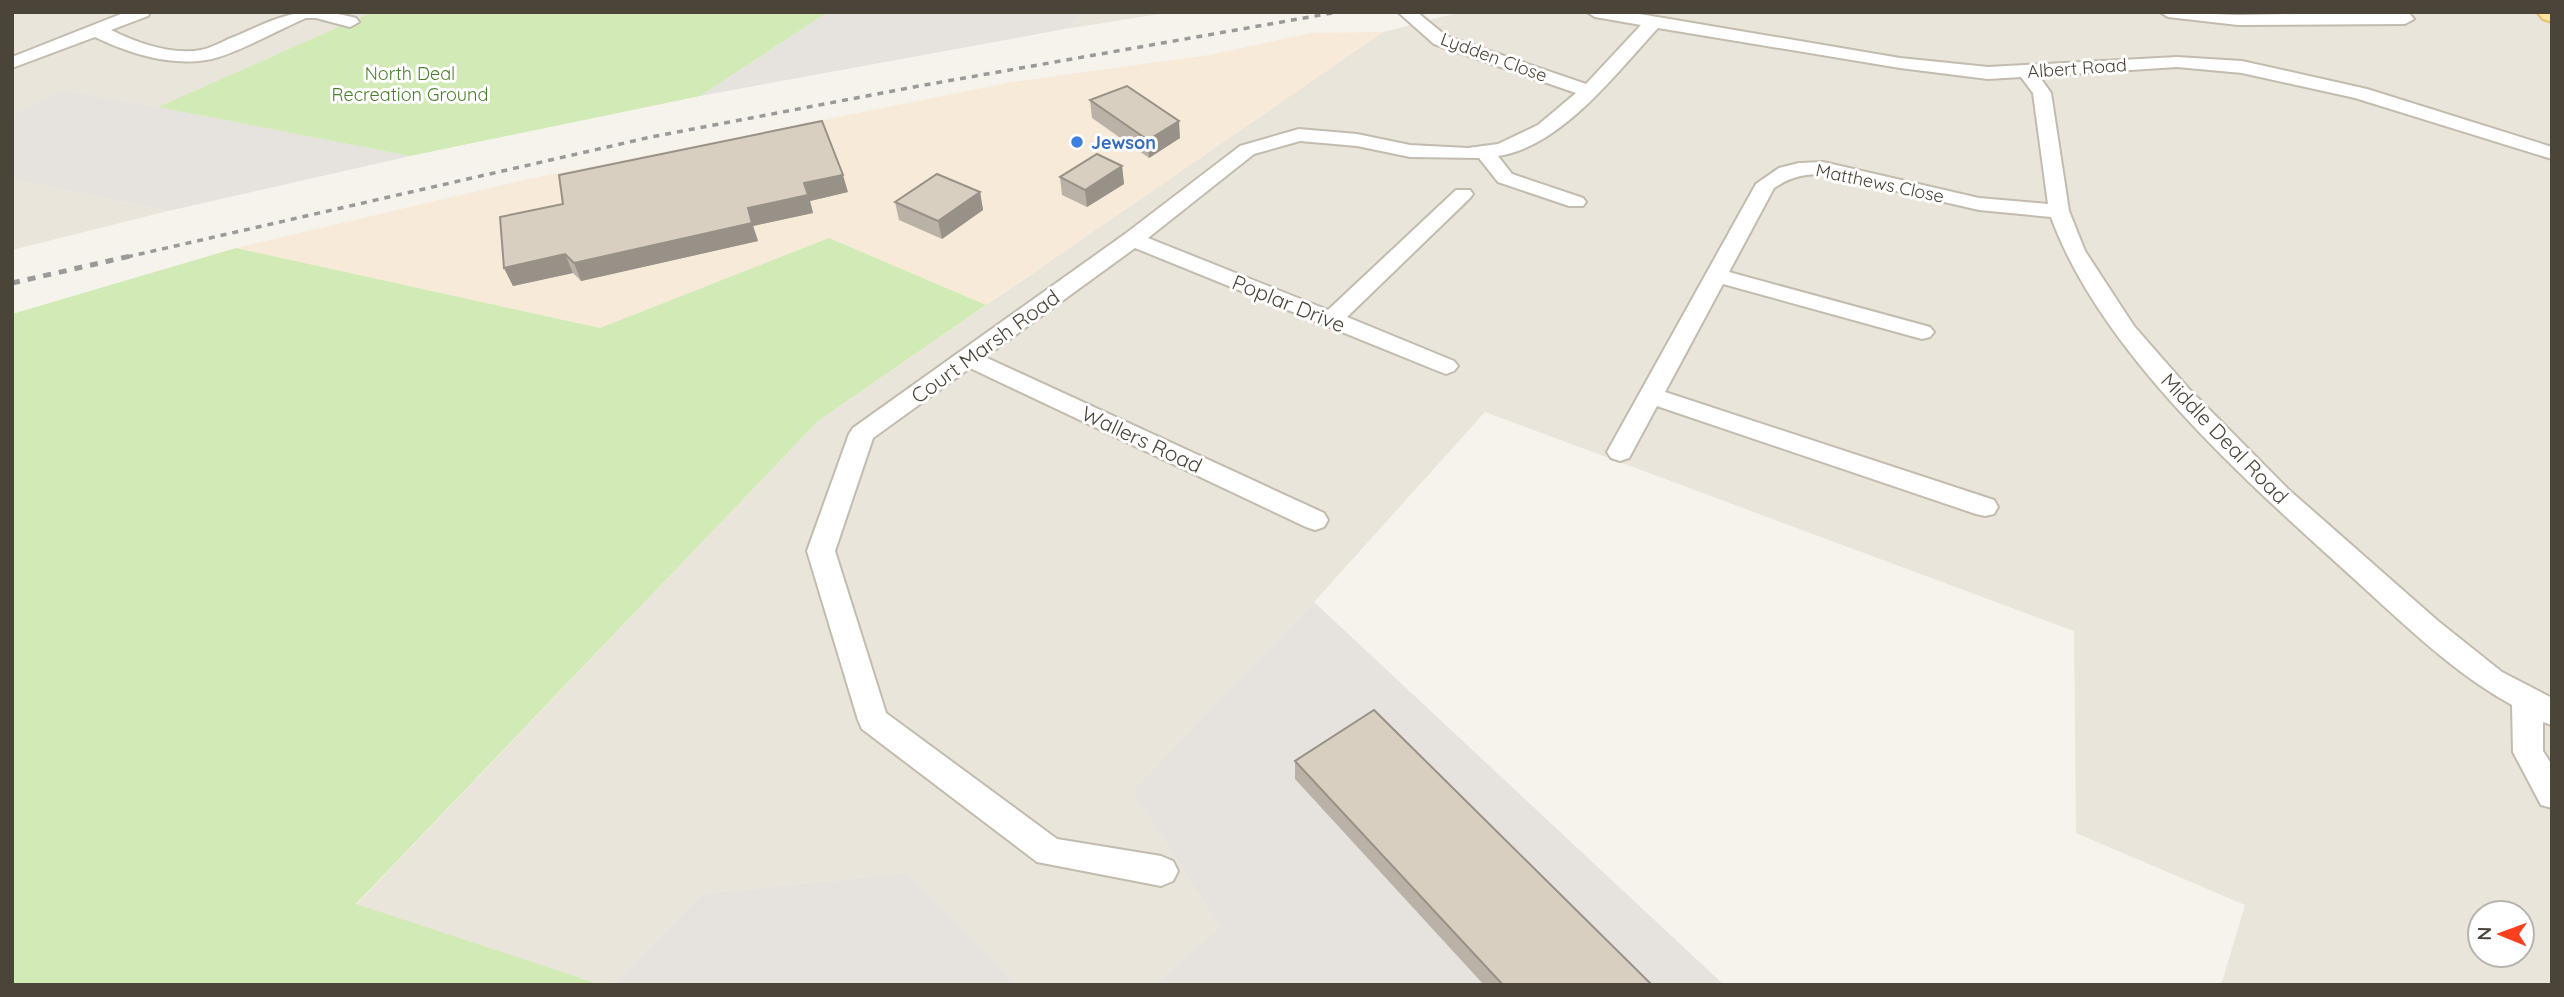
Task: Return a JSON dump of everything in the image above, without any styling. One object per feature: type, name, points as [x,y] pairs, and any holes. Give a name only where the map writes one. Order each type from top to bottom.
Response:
[{"type":"street","points":[[12,63],[142,12]]},
{"type":"street","points":[[96,30],[140,49],[194,57],[206,55],[303,13],[317,12],[350,22]]},
{"type":"street","name":"Lydden Close","points":[[1406,12],[1440,40],[1589,91]]},
{"type":"street","name":"Albert Road","points":[[1595,12],[1700,31],[1988,73],[2177,62],[2242,67],[2360,93],[2552,153]]},
{"type":"street","points":[[1700,31],[1708,12]]},
{"type":"street","points":[[2168,12],[2238,20],[2405,19],[2397,12]]},
{"type":"street","name":"Court Marsh Road","points":[[1161,871],[1049,852],[873,720],[821,551],[862,434],[1133,239],[1247,150],[1299,135],[1357,140],[1410,151],[1468,154],[1503,149],[1545,129],[1589,91],[1653,23]]},
{"type":"street","points":[[206,55],[235,66]]},
{"type":"street","name":"Middle Deal Road","points":[[2027,72],[2042,93],[2059,211],[2074,251],[2124,331],[2180,395],[2279,496],[2428,629],[2492,680],[2539,707]]},
{"type":"street","points":[[1484,152],[1505,178],[1576,202]]},
{"type":"street","name":"Matthews Close","points":[[1620,452],[1653,396],[1766,184],[1782,172],[1800,168],[1823,168],[1979,204],[2059,211]]},
{"type":"street","points":[[1332,320],[1463,194]]},
{"type":"street","name":"Poplar Drive","points":[[1133,239],[1446,366]]},
{"type":"street","points":[[1716,275],[1885,309],[1922,332]]},
{"type":"street","name":"Wallers Road","points":[[968,358],[1315,520]]},
{"type":"street","points":[[1653,396],[1985,507]]},
{"type":"street","points":[[2539,707],[2528,752],[2552,795]]},
{"type":"shaded area","points":[[12,12],[372,12],[158,107],[64,90],[12,116]]},
{"type":"shaded area","points":[[828,12],[1084,12],[1065,29],[700,96]]},
{"type":"shaded area","points":[[1084,12],[1172,12],[1065,29]]},
{"type":"shaded area","points":[[1461,12],[2552,12],[2552,985],[2221,985],[2245,905],[2076,833],[2074,631],[1485,412],[1314,602],[1132,791],[1220,927],[1154,985],[1017,985],[906,873],[702,894],[613,985],[602,985],[356,905],[818,421],[1383,32]]},
{"type":"shaded area","points":[[1383,32],[986,305],[829,238],[600,328],[236,248],[519,181],[1012,82],[1209,55],[1311,33]]},
{"type":"shaded area","points":[[64,90],[410,156],[168,211],[12,179],[12,116]]},
{"type":"shaded area","points":[[12,179],[168,211],[12,250]]},
{"type":"shaded area","points":[[1314,602],[1724,985],[1154,985],[1220,927],[1132,791]]},
{"type":"shaded area","points":[[906,873],[1017,985],[613,985],[702,894]]},
{"type":"green space","name":"North Deal Recreation Ground","points":[[372,12],[828,12],[700,96],[410,156],[158,107]]},
{"type":"green space","points":[[829,238],[986,305],[818,421],[356,904],[602,985],[12,985],[12,314],[236,248],[600,328]]},
{"type":"building","points":[[1127,86],[1179,121],[1148,140],[1090,100]]},
{"type":"building","points":[[822,121],[843,175],[804,183],[808,195],[748,208],[752,223],[574,263],[565,254],[504,268],[500,217],[563,204],[559,175]]},
{"type":"building","points":[[1097,154],[1122,166],[1085,190],[1060,177]]},
{"type":"building","points":[[937,174],[980,192],[938,221],[895,202]]},
{"type":"building","points":[[1374,710],[1652,985],[1503,985],[1295,761]]},
{"type":"railway","points":[[127,257],[651,137],[919,86],[1338,12]]},
{"type":"railway","points":[[12,283],[135,255]]},
{"type":"place","name":"Jewson","points":[[1077,142]]}]
